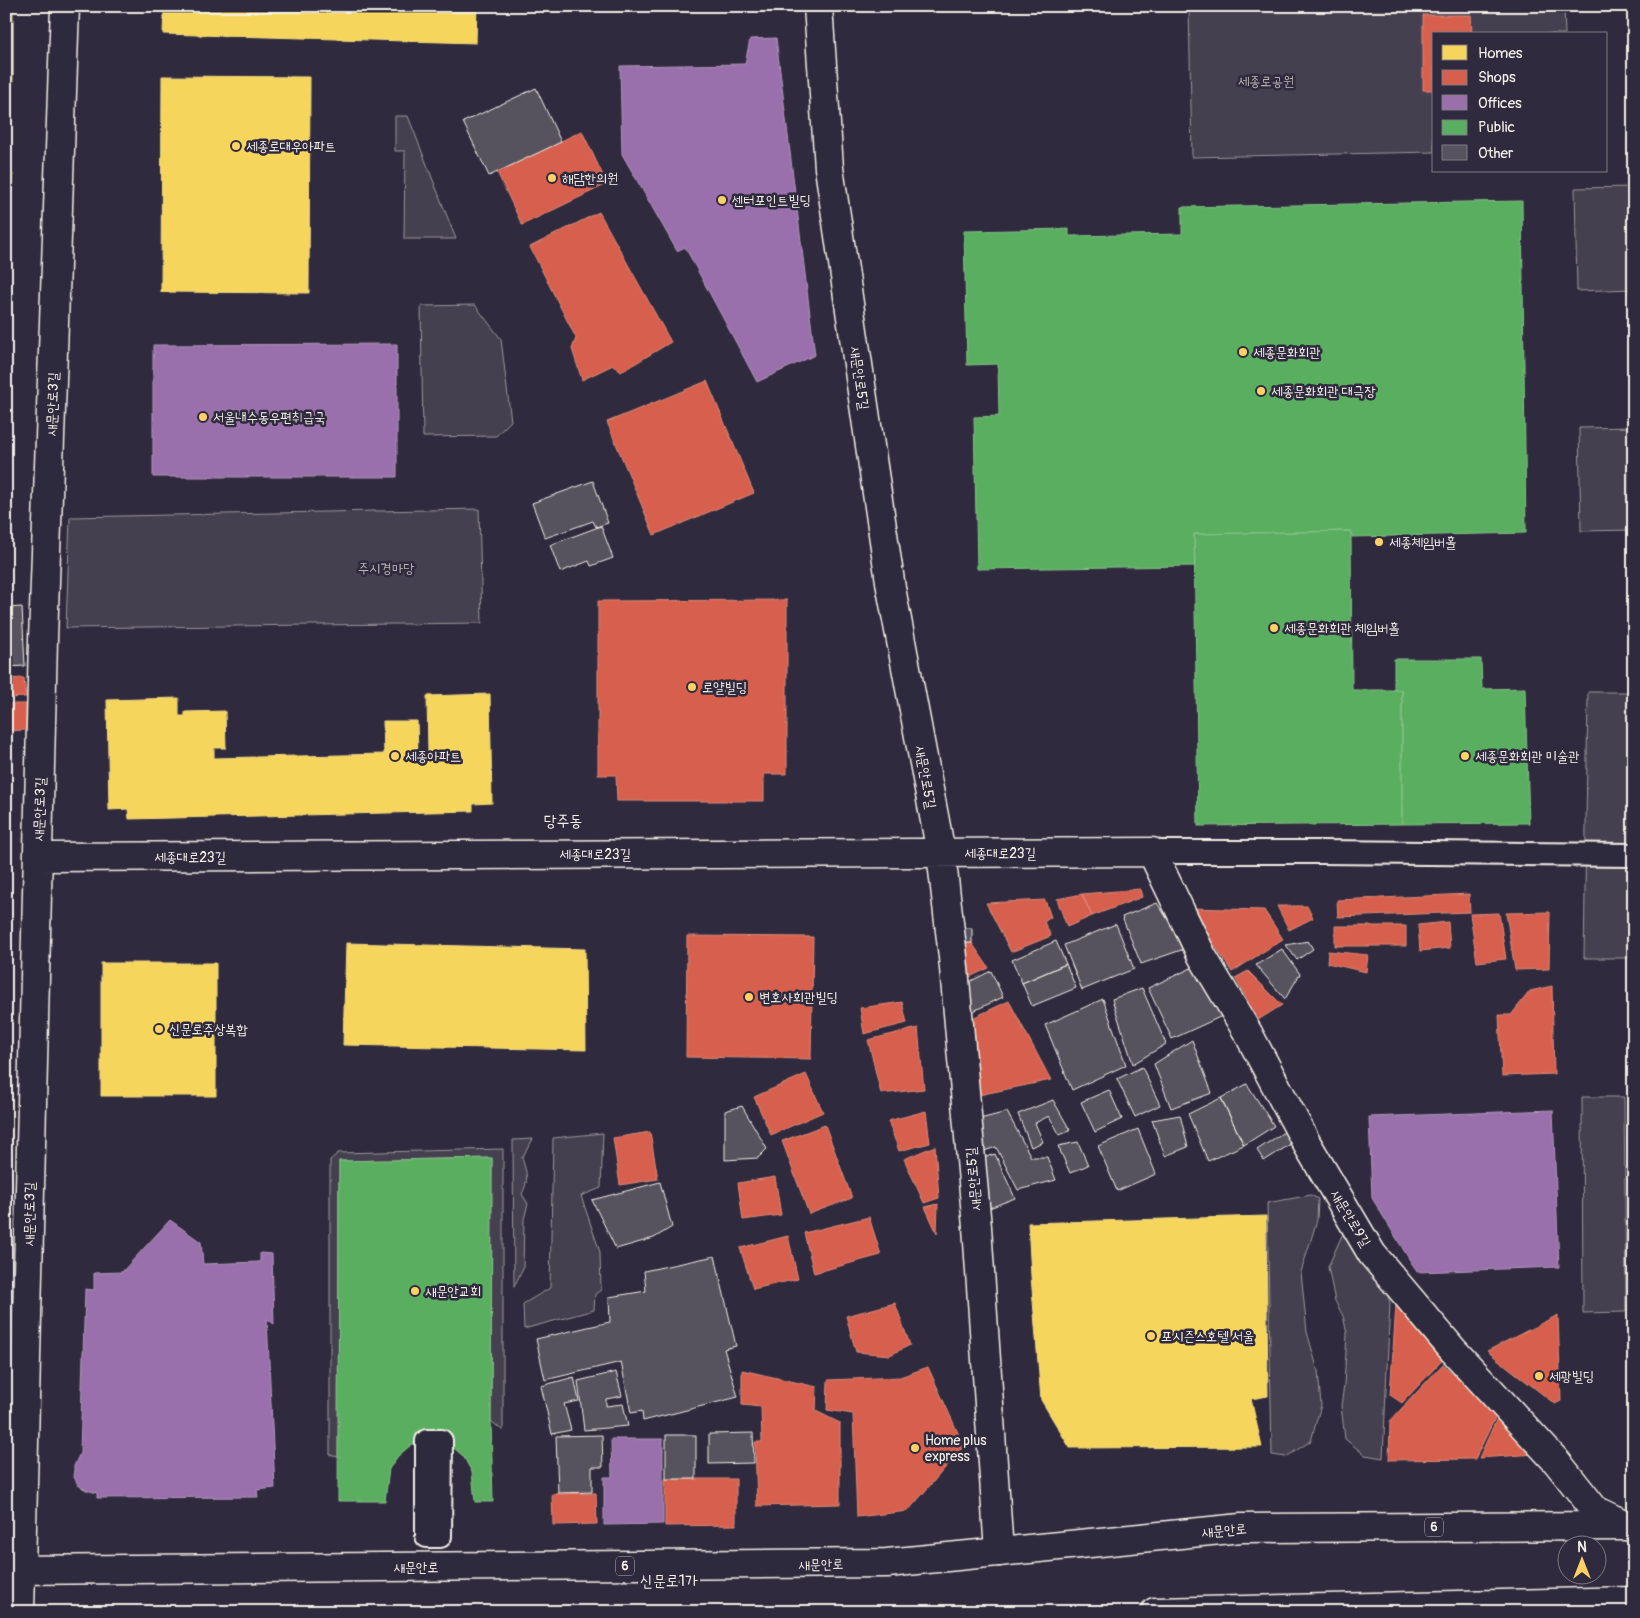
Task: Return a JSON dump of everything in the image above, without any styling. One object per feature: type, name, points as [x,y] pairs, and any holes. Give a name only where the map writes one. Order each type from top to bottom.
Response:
[{"type":"street","name":"새문안로3길","points":[[20,1612],[13,1570],[65,6]]},
{"type":"street","name":"새문안로5길","points":[[818,6],[829,168],[891,588],[940,853],[952,957],[977,1227],[999,1552]]},
{"type":"street","name":"세종대로23길","points":[[38,857],[1152,852]]},
{"type":"street","points":[[1152,852],[1634,854]]},
{"type":"street","name":"새문안로9길","points":[[1152,852],[1202,956],[1248,1033],[1308,1144],[1372,1254],[1453,1350],[1557,1462],[1595,1510],[1631,1526]]},
{"type":"street","name":"새문안로","points":[[13,1570],[887,1563],[1241,1528],[1631,1526]]},
{"type":"street","points":[[1155,1612],[1634,1601]]},
{"type":"green space","name":"세종로공원","points":[[1189,6],[1564,6],[1565,32],[1432,32],[1432,152],[1192,157]]},
{"type":"green space","points":[[1577,6],[1634,6],[1634,9],[1577,10]]},
{"type":"green space","points":[[395,116],[408,116],[456,239],[404,239],[405,151],[395,151]]},
{"type":"green space","points":[[1634,187],[1634,289],[1577,291],[1575,188]]},
{"type":"green space","points":[[475,305],[501,339],[511,421],[496,436],[423,437],[421,306]]},
{"type":"green space","points":[[1634,427],[1634,530],[1581,531],[1579,428]]},
{"type":"green space","name":"주시경마당","points":[[479,509],[482,623],[66,628],[70,517]]},
{"type":"green space","points":[[1588,692],[1634,692],[1634,958],[1584,958]]},
{"type":"green space","points":[[1582,1097],[1624,1097],[1626,1312],[1583,1313]]},
{"type":"green space","points":[[603,1133],[601,1188],[581,1196],[600,1252],[601,1290],[595,1294],[594,1310],[524,1329],[523,1304],[550,1288],[553,1138]]},
{"type":"green space","points":[[533,1139],[522,1158],[525,1168],[526,1185],[522,1194],[528,1204],[524,1219],[523,1268],[514,1287],[513,1140]]},
{"type":"green space","points":[[503,1149],[503,1431],[491,1421],[492,1158],[339,1161],[338,1457],[330,1455],[330,1160],[338,1153]]},
{"type":"green space","points":[[1311,1195],[1318,1199],[1317,1220],[1301,1272],[1307,1332],[1318,1371],[1321,1405],[1311,1441],[1286,1457],[1272,1455],[1267,1203]]},
{"type":"green space","points":[[1350,1217],[1372,1254],[1390,1302],[1383,1458],[1365,1455],[1345,1439],[1341,1406],[1347,1333],[1343,1316],[1335,1301],[1328,1267]]},
{"type":"building: Homes","points":[[6,6],[13,6],[13,85],[6,85]]},
{"type":"building: Homes","points":[[164,6],[477,6],[476,43],[163,34]]},
{"type":"building: Homes","name":"세종로대우아파트","points":[[162,76],[310,77],[309,293],[161,292]]},
{"type":"building: Homes","points":[[6,173],[13,174],[6,233]]},
{"type":"building: Homes","name":"세종아파트","points":[[490,694],[492,803],[473,804],[473,811],[129,819],[128,809],[109,810],[107,700],[179,698],[179,716],[185,716],[185,712],[225,711],[226,748],[214,748],[214,758],[384,754],[383,721],[417,721],[418,753],[428,753],[427,696]]},
{"type":"building: Homes","points":[[346,943],[585,949],[586,1050],[343,1045]]},
{"type":"building: Homes","name":"신문로주상복합","points":[[101,963],[216,963],[216,1096],[101,1096]]},
{"type":"building: Homes","name":"포시즌스호텔 서울","points":[[1266,1216],[1268,1396],[1251,1399],[1262,1447],[1070,1448],[1041,1400],[1028,1223]]},
{"type":"building: Shops","points":[[1423,15],[1471,15],[1472,32],[1432,32],[1432,90],[1423,90]]},
{"type":"building: Shops","name":"해담한의원","points":[[582,131],[607,184],[522,225],[497,172]]},
{"type":"building: Shops","points":[[599,212],[671,342],[621,372],[613,365],[582,380],[572,349],[576,338],[530,247]]},
{"type":"building: Shops","points":[[707,381],[754,493],[654,535],[607,422]]},
{"type":"building: Shops","name":"로얄빌딩","points":[[787,600],[787,774],[764,774],[764,801],[617,801],[616,775],[598,775],[598,601]]},
{"type":"building: Shops","points":[[24,678],[26,697],[6,698],[6,679]]},
{"type":"building: Shops","points":[[6,704],[26,704],[26,730],[6,731]]},
{"type":"building: Shops","points":[[1140,889],[1142,897],[1092,916],[1082,894]]},
{"type":"building: Shops","points":[[1082,894],[1092,916],[1067,927],[1057,899]]},
{"type":"building: Shops","points":[[1469,894],[1470,912],[1338,917],[1337,900]]},
{"type":"building: Shops","points":[[1045,900],[1051,917],[1044,922],[1051,936],[1011,952],[986,903]]},
{"type":"building: Shops","points":[[1277,906],[1307,906],[1313,918],[1289,930]]},
{"type":"building: Shops","points":[[1190,908],[1264,910],[1283,939],[1232,972]]},
{"type":"building: Shops","points":[[1550,912],[1549,969],[1515,970],[1506,913]]},
{"type":"building: Shops","points":[[1499,913],[1506,959],[1477,962],[1470,914]]},
{"type":"building: Shops","points":[[1448,922],[1450,948],[1420,951],[1418,925]]},
{"type":"building: Shops","points":[[1335,926],[1406,926],[1406,946],[1335,946]]},
{"type":"building: Shops","name":"변호사회관빌딩","points":[[687,936],[813,937],[811,1059],[686,1057]]},
{"type":"building: Shops","points":[[960,943],[972,943],[989,968],[963,980]]},
{"type":"building: Shops","points":[[1328,951],[1368,955],[1366,972],[1327,963]]},
{"type":"building: Shops","points":[[1248,971],[1282,1005],[1258,1020],[1235,978]]},
{"type":"building: Shops","points":[[1552,986],[1554,1074],[1502,1076],[1499,1015],[1511,1015],[1530,991]]},
{"type":"building: Shops","points":[[1009,1001],[1051,1080],[974,1096],[968,1020]]},
{"type":"building: Shops","points":[[902,1002],[907,1023],[864,1034],[860,1008]]},
{"type":"building: Shops","points":[[918,1028],[924,1089],[881,1094],[868,1040]]},
{"type":"building: Shops","points":[[806,1074],[823,1112],[771,1135],[754,1097]]},
{"type":"building: Shops","points":[[926,1111],[930,1143],[899,1151],[888,1121]]},
{"type":"building: Shops","points":[[825,1125],[852,1198],[809,1214],[782,1141]]},
{"type":"building: Shops","points":[[650,1132],[658,1179],[620,1185],[613,1138]]},
{"type":"building: Shops","points":[[935,1146],[939,1198],[924,1203],[904,1159]]},
{"type":"building: Shops","points":[[775,1177],[781,1215],[743,1220],[738,1183]]},
{"type":"building: Shops","points":[[938,1204],[937,1233],[925,1207]]},
{"type":"building: Shops","points":[[869,1217],[881,1255],[814,1273],[804,1233]]},
{"type":"building: Shops","points":[[788,1236],[798,1279],[753,1289],[740,1248]]},
{"type":"building: Shops","points":[[1390,1293],[1450,1352],[1402,1403],[1390,1395],[1396,1305]]},
{"type":"building: Shops","points":[[895,1303],[910,1345],[890,1355],[856,1352],[846,1316]]},
{"type":"building: Shops","name":"세광빌딩","points":[[1558,1315],[1561,1401],[1555,1404],[1487,1351]]},
{"type":"building: Shops","points":[[1443,1364],[1497,1414],[1475,1459],[1389,1460],[1390,1421]]},
{"type":"building: Shops","points":[[928,1367],[964,1446],[908,1511],[857,1517],[853,1414],[827,1410],[828,1380],[900,1377]]},
{"type":"building: Shops","points":[[742,1370],[817,1387],[816,1411],[840,1423],[840,1504],[757,1506],[755,1442],[762,1442],[761,1407],[742,1405]]},
{"type":"building: Shops","points":[[1499,1414],[1537,1454],[1479,1458]]},
{"type":"building: Shops","points":[[665,1479],[736,1479],[736,1525],[665,1526]]},
{"type":"building: Shops","points":[[596,1493],[597,1524],[553,1525],[552,1494]]},
{"type":"building: Offices","name":"센터포인트빌딩","points":[[776,38],[815,355],[757,382],[685,247],[677,251],[622,154],[620,66],[745,64],[750,39]]},
{"type":"building: Offices","points":[[397,344],[397,477],[153,477],[153,345]]},
{"type":"building: Offices","points":[[1553,1110],[1559,1267],[1417,1272],[1372,1198],[1369,1117]]},
{"type":"building: Offices","points":[[170,1220],[201,1242],[203,1264],[260,1262],[260,1253],[272,1254],[274,1324],[267,1319],[275,1488],[257,1490],[258,1497],[97,1498],[97,1493],[86,1490],[78,1485],[74,1477],[74,1466],[80,1453],[85,1289],[94,1290],[94,1273],[122,1272]]},
{"type":"building: Offices","points":[[611,1439],[663,1439],[663,1524],[604,1525],[604,1477],[612,1477]]},
{"type":"building: Public","name":"세종문화회관 대극장","points":[[1522,201],[1526,533],[1352,537],[1351,531],[1194,534],[1195,566],[977,569],[974,417],[999,416],[998,364],[967,365],[964,231],[1069,229],[1069,236],[1182,234],[1182,207]]},
{"type":"building: Public","name":"세종문화회관 체임버홀","points":[[1351,531],[1352,690],[1402,690],[1402,824],[1198,826],[1194,534]]},
{"type":"building: Public","name":"세종문화회관 미술관","points":[[1394,659],[1481,659],[1482,689],[1525,688],[1529,823],[1402,824],[1402,690],[1394,690]]},
{"type":"building: Public","name":"새문안교회","points":[[492,1158],[491,1421],[493,1502],[475,1502],[472,1472],[463,1456],[455,1449],[448,1444],[420,1441],[411,1445],[398,1456],[389,1469],[385,1501],[338,1501],[339,1161]]},
{"type":"building: Other","points":[[536,88],[561,142],[489,176],[463,122]]},
{"type":"building: Other","points":[[593,481],[608,523],[596,527],[593,521],[545,538],[532,503]]},
{"type":"building: Other","points":[[601,526],[613,558],[591,566],[589,561],[560,572],[550,545]]},
{"type":"building: Other","points":[[22,607],[25,666],[6,667],[6,608]]},
{"type":"building: Other","points":[[1157,903],[1187,948],[1141,964],[1122,917]]},
{"type":"building: Other","points":[[1116,924],[1134,969],[1082,990],[1064,945]]},
{"type":"building: Other","points":[[960,928],[972,928],[972,943],[960,943]]},
{"type":"building: Other","points":[[1056,941],[1066,964],[1022,983],[1012,960]]},
{"type":"building: Other","points":[[1308,941],[1313,949],[1297,960],[1286,945]]},
{"type":"building: Other","points":[[1282,949],[1300,974],[1285,999],[1256,965]]},
{"type":"building: Other","points":[[1066,964],[1076,988],[1032,1006],[1022,983]]},
{"type":"building: Other","points":[[1198,965],[1222,1016],[1172,1039],[1148,988]]},
{"type":"building: Other","points":[[991,971],[1003,997],[965,1015],[965,984]]},
{"type":"building: Other","points":[[1142,988],[1166,1044],[1133,1064],[1112,999]]},
{"type":"building: Other","points":[[1103,999],[1126,1065],[1072,1090],[1045,1025]]},
{"type":"building: Other","points":[[1192,1040],[1212,1093],[1171,1108],[1154,1064]]},
{"type":"building: Other","points":[[1142,1067],[1160,1105],[1135,1117],[1117,1079]]},
{"type":"building: Other","points":[[1247,1084],[1274,1126],[1244,1145],[1221,1098]]},
{"type":"building: Other","points":[[1109,1090],[1122,1119],[1095,1132],[1081,1102]]},
{"type":"building: Other","points":[[1221,1098],[1244,1145],[1208,1161],[1188,1114]]},
{"type":"building: Other","points":[[1053,1100],[1070,1130],[1060,1135],[1049,1116],[1035,1123],[1043,1142],[1031,1147],[1018,1114]]},
{"type":"building: Other","points":[[742,1106],[767,1149],[758,1158],[725,1160],[725,1111]]},
{"type":"building: Other","points":[[1007,1112],[1031,1157],[1047,1157],[1056,1180],[1018,1190],[996,1147],[981,1152],[976,1120]]},
{"type":"building: Other","points":[[1180,1115],[1188,1147],[1165,1156],[1152,1120]]},
{"type":"building: Other","points":[[1138,1129],[1156,1174],[1117,1191],[1098,1146]]},
{"type":"building: Other","points":[[1287,1130],[1294,1142],[1264,1161],[1257,1150]]},
{"type":"building: Other","points":[[1078,1142],[1088,1165],[1070,1173],[1058,1146]]},
{"type":"building: Other","points":[[995,1154],[1015,1198],[987,1209],[980,1159]]},
{"type":"building: Other","points":[[660,1182],[672,1227],[654,1238],[616,1249],[592,1200]]},
{"type":"building: Other","points":[[715,1256],[736,1346],[724,1349],[738,1397],[643,1421],[642,1411],[631,1413],[621,1362],[545,1380],[536,1339],[610,1322],[609,1297],[646,1291],[644,1271]]},
{"type":"building: Other","points":[[616,1372],[622,1396],[606,1399],[606,1406],[623,1404],[628,1426],[584,1430],[578,1381]]},
{"type":"building: Other","points":[[574,1377],[579,1401],[564,1404],[571,1430],[552,1434],[541,1386]]},
{"type":"building: Other","points":[[753,1433],[754,1463],[709,1464],[709,1434]]},
{"type":"building: Other","points":[[602,1435],[603,1467],[592,1467],[592,1492],[558,1493],[556,1436]]},
{"type":"building: Other","points":[[666,1435],[696,1435],[696,1479],[666,1479]]},
{"type":"place","name":"세종로대우아파트","points":[[236,146]]},
{"type":"place","name":"해담한의원","points":[[552,178]]},
{"type":"place","name":"센터포인트빌딩","points":[[722,200]]},
{"type":"place","name":"세종문화회관","points":[[1243,352]]},
{"type":"place","name":"세종문화회관 대극장","points":[[1261,391]]},
{"type":"place","name":"서울내수동우편취급국","points":[[203,417]]},
{"type":"place","name":"세종체임버홀","points":[[1379,542]]},
{"type":"place","name":"세종문화회관 체임버홀","points":[[1274,628]]},
{"type":"place","name":"로얄빌딩","points":[[692,687]]},
{"type":"place","name":"세종아파트","points":[[395,756]]},
{"type":"place","name":"세종문화회관 미술관","points":[[1465,756]]},
{"type":"place","name":"변호사회관빌딩","points":[[749,997]]},
{"type":"place","name":"신문로주상복합","points":[[159,1029]]},
{"type":"place","name":"새문안교회","points":[[415,1291]]},
{"type":"place","name":"포시즌스호텔 서울","points":[[1151,1336]]},
{"type":"place","name":"세광빌딩","points":[[1539,1376]]},
{"type":"place","name":"Home plus express","points":[[915,1448]]},
{"type":"district","name":"당주동","points":[[563,820]]},
{"type":"district","name":"신문로1가","points":[[669,1580]]}]
